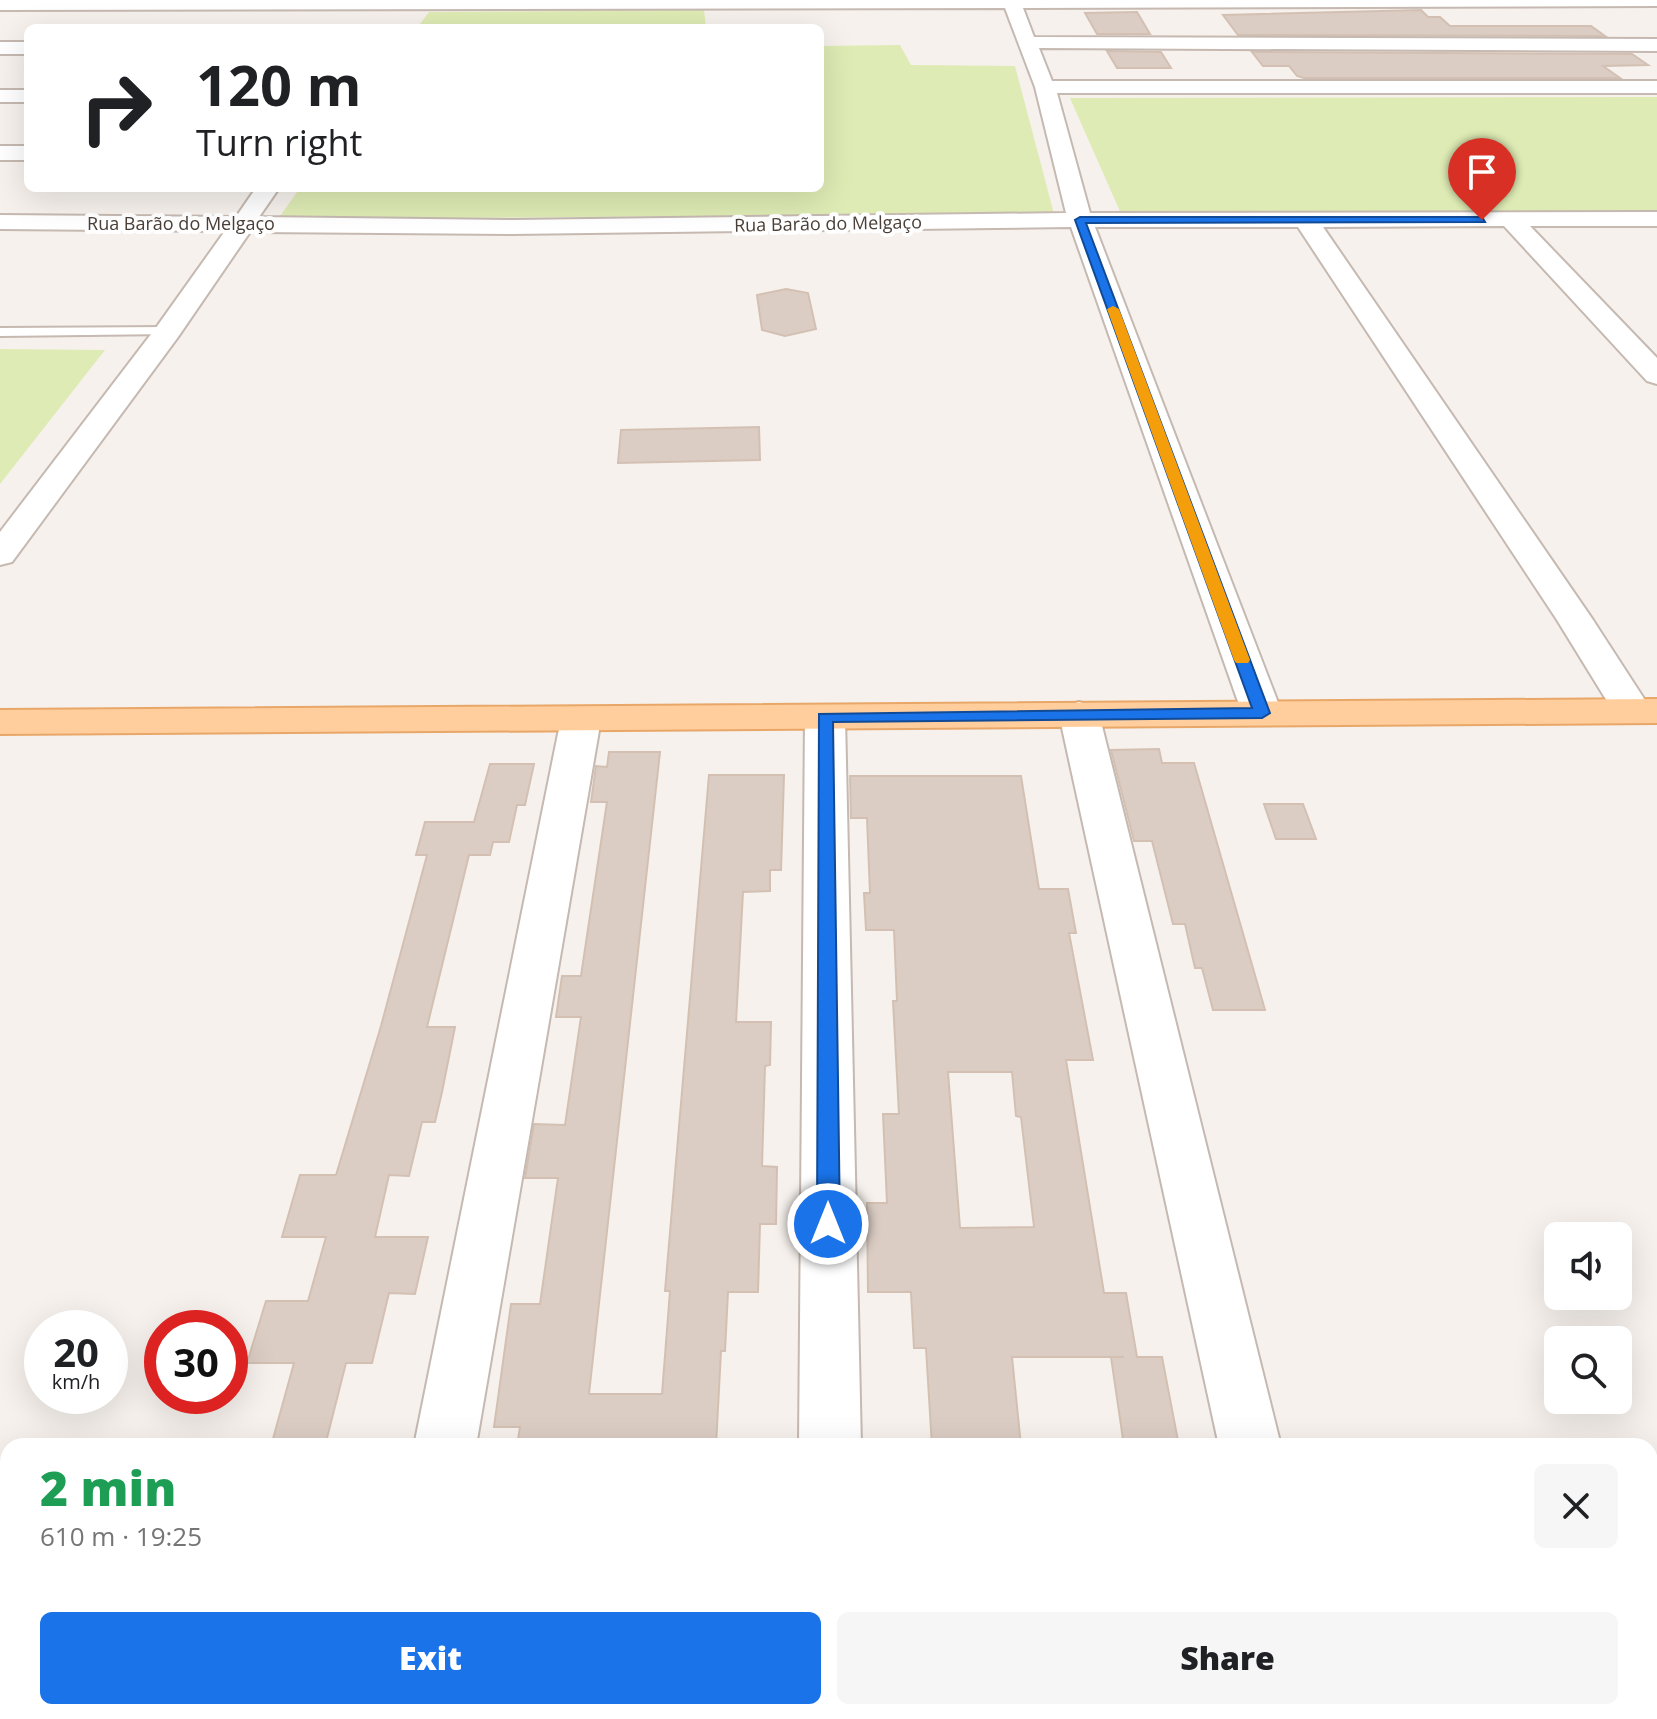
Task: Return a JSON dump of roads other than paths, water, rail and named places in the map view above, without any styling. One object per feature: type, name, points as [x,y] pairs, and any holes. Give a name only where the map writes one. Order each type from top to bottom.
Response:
[{"type":"main road","points":[[0,722],[1644,711]]},
{"type":"street","points":[[1011,1],[1045,87],[1080,220],[1262,713]]},
{"type":"street","points":[[1600,1],[1657,42]]},
{"type":"street","points":[[0,5],[1657,1]]},
{"type":"street","points":[[390,24],[408,2]]},
{"type":"street","points":[[1309,2],[1340,44],[1380,87]]},
{"type":"street","points":[[12,29],[50,4]]},
{"type":"street","points":[[1025,42],[1657,42]]},
{"type":"street","points":[[0,48],[24,48]]},
{"type":"street","points":[[1045,87],[1657,87]]},
{"type":"street","points":[[0,96],[24,96]]},
{"type":"street","points":[[0,153],[24,153]]},
{"type":"street","points":[[0,555],[168,331],[265,192]]},
{"type":"street","name":"Rua Barão do Melgaço","points":[[0,222],[512,227],[1080,220],[1657,219]]},
{"type":"street","points":[[1306,220],[1575,620],[1644,711]]},
{"type":"street","points":[[1511,220],[1657,375]]},
{"type":"street","points":[[1079,714],[1248,1438]]},
{"type":"street","points":[[825,717],[830,1438]]},
{"type":"street","points":[[446,1438],[581,719]]},
{"type":"lane","points":[[0,332],[168,331]]}]
